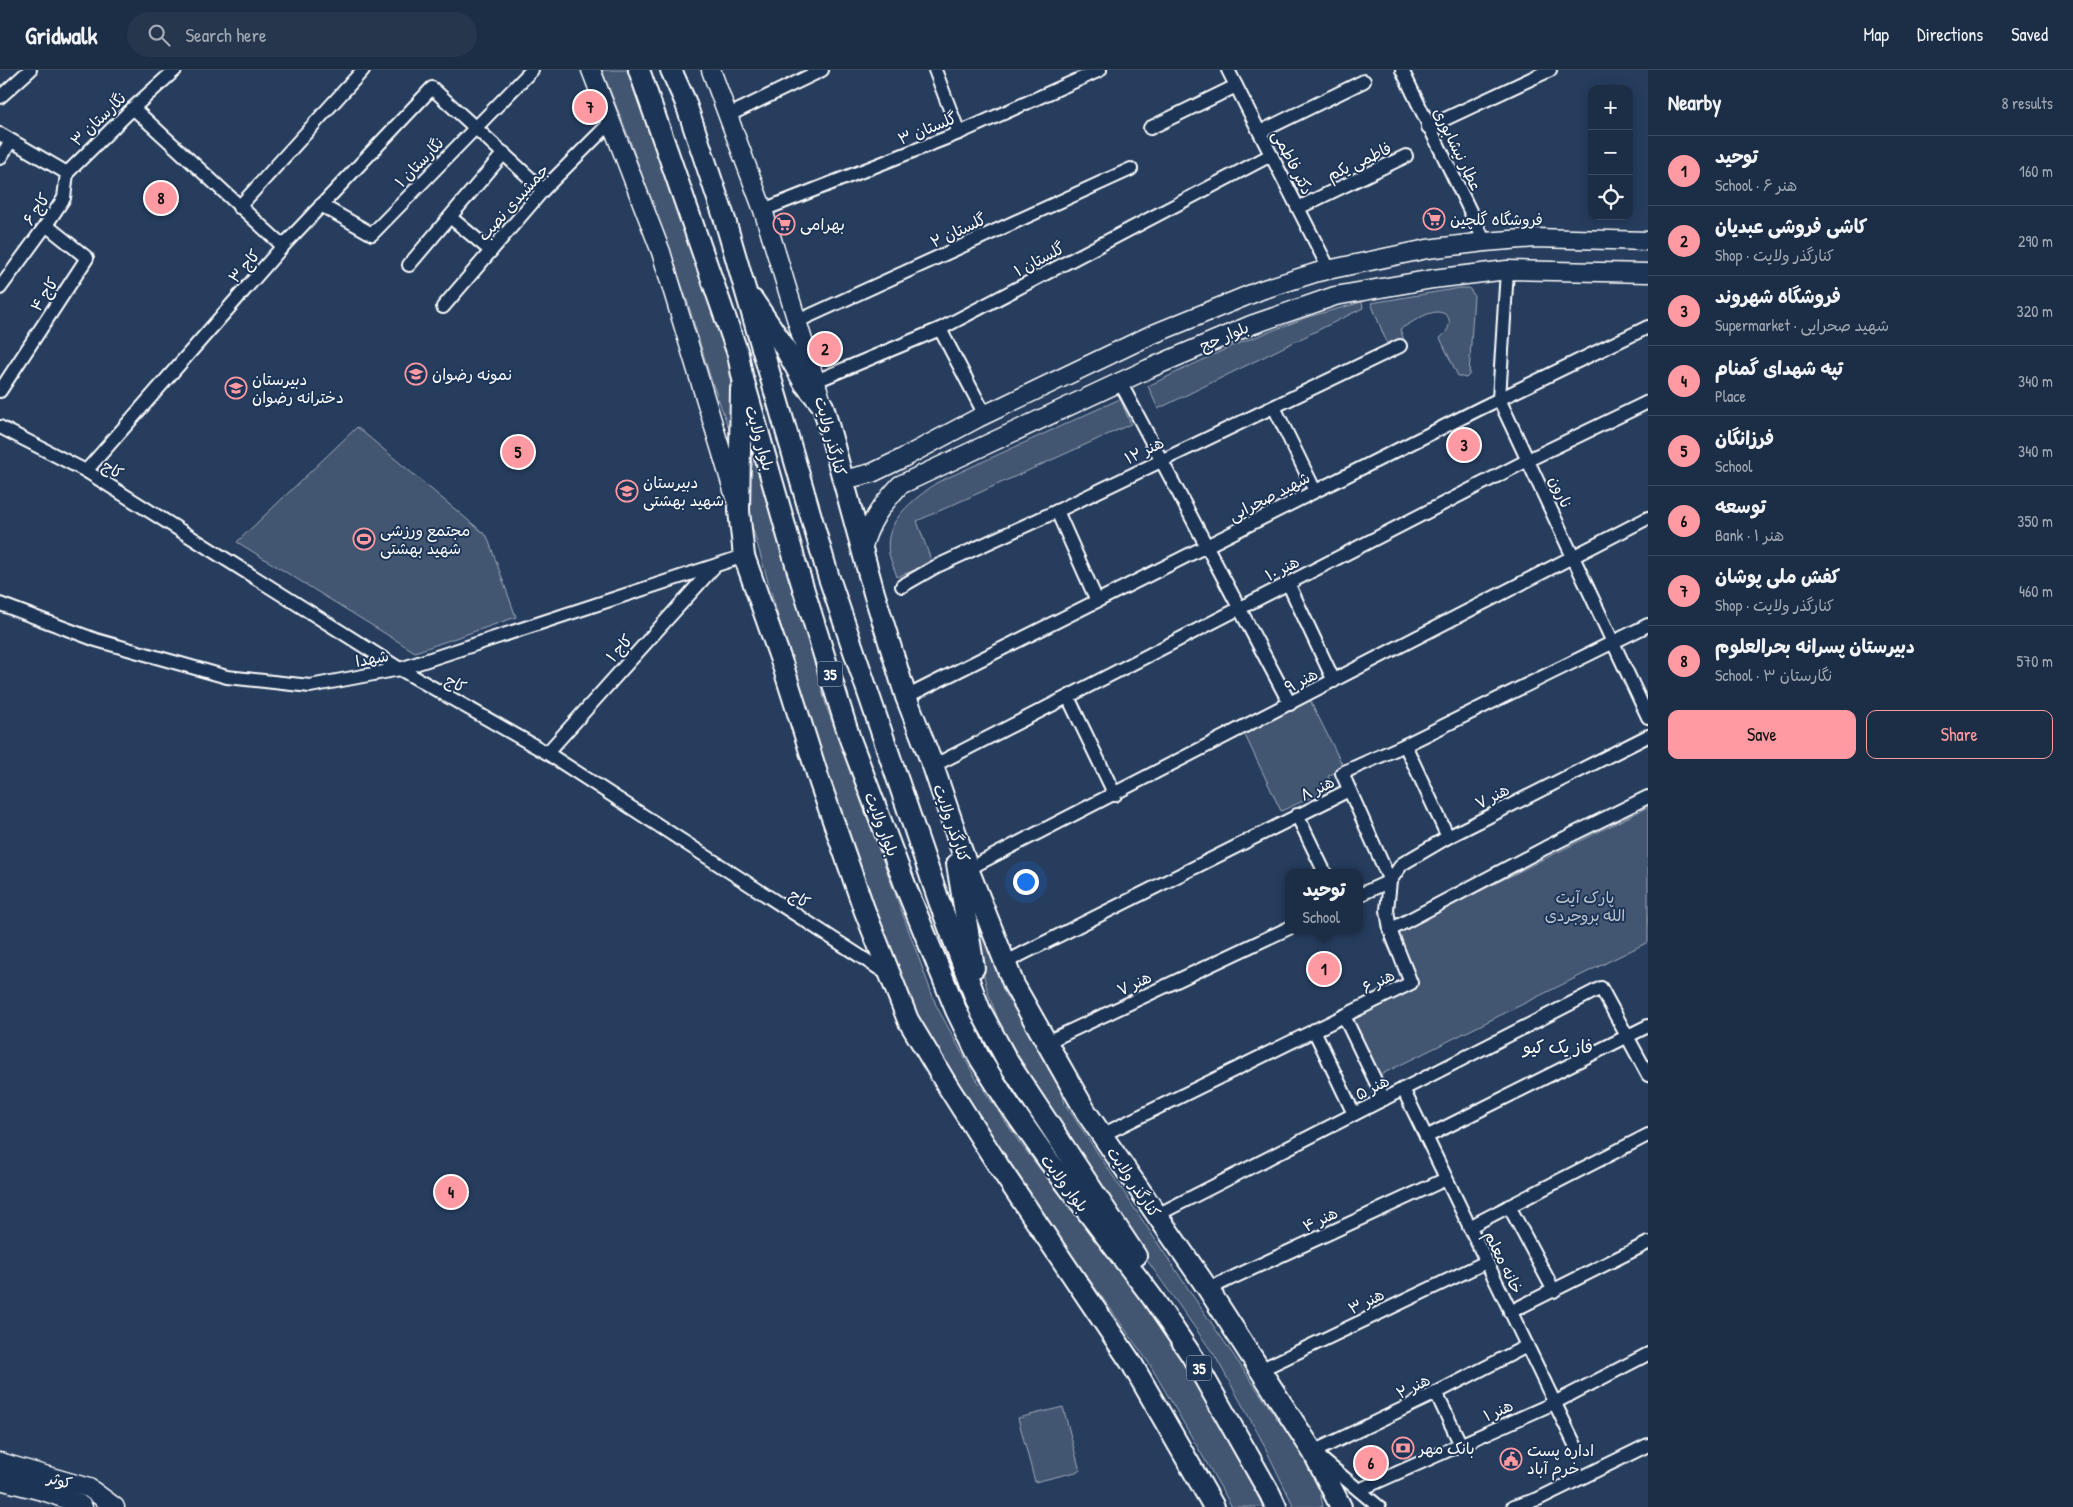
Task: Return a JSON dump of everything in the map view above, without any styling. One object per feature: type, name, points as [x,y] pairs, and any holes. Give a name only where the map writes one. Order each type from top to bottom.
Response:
[{"type":"main road","points":[[591,70],[661,252],[739,511]]},
{"type":"main road","name":"بلوار ولایت","points":[[671,70],[685,101],[725,220],[831,584],[939,901],[980,1010],[1008,1062],[1123,1238],[1189,1329],[1223,1382],[1288,1507]]},
{"type":"main road","name":"کنارگذر ولایت","points":[[711,70],[730,115],[763,210],[798,321],[862,550],[906,696],[933,766],[968,869],[1014,985],[1086,1112],[1208,1289],[1313,1452],[1342,1507]]},
{"type":"main road","points":[[642,76],[670,127],[675,129],[685,126],[687,120],[685,101]]},
{"type":"main road","name":"بلوار ولایت","points":[[642,76],[738,354],[742,375],[797,568],[850,739],[925,935],[956,1010],[979,1057],[1006,1100],[1049,1161],[1152,1297],[1192,1356],[1276,1507]]},
{"type":"main road","points":[[682,196],[683,172],[688,168],[694,167],[700,172],[711,197],[725,220]]},
{"type":"main road","name":"بلوار حج","points":[[843,480],[872,473],[901,460],[985,415],[1151,335],[1261,290],[1328,269],[1427,249],[1485,242],[1535,238],[1648,241]]},
{"type":"main road","name":"بلوار حج","points":[[862,550],[867,529],[878,511],[900,485],[1120,382],[1250,325],[1335,296],[1433,279],[1507,270],[1648,273]]},
{"type":"main road","points":[[745,288],[782,343],[805,384],[823,406]]},
{"type":"main road","points":[[742,375],[739,412],[739,511],[744,556],[783,666],[820,783],[864,909],[908,1020],[946,1085],[1042,1232],[1132,1364],[1214,1507]]},
{"type":"main road","points":[[901,460],[898,463],[897,473],[900,478],[910,481]]},
{"type":"main road","points":[[958,841],[957,865],[980,1010]]},
{"type":"main road","name":"کوثر","points":[[0,1462],[89,1488],[115,1507]]},
{"type":"main road","name":"کوثر","points":[[0,1480],[46,1492],[83,1507]]},
{"type":"street","points":[[0,97],[30,70]]},
{"type":"street","name":"نگارستان ۳","points":[[67,173],[132,108],[175,70]]},
{"type":"street","points":[[239,207],[363,70]]},
{"type":"street","name":"نگارستان ۱","points":[[321,205],[372,234],[532,70]]},
{"type":"street","points":[[730,115],[822,70]]},
{"type":"street","points":[[934,70],[958,133]]},
{"type":"street","name":"گلستان ۳","points":[[763,210],[958,133],[1100,70]]},
{"type":"street","name":"دکتر فاطمی","points":[[1228,70],[1328,269]]},
{"type":"street","name":"عطار نیشابوری","points":[[1402,70],[1485,242]]},
{"type":"street","points":[[1428,126],[1550,70]]},
{"type":"street","points":[[1260,132],[1364,81]]},
{"type":"street","points":[[1150,128],[1236,86]]},
{"type":"street","name":"کاج ۳","points":[[86,472],[283,246],[432,88],[476,127]]},
{"type":"street","points":[[132,108],[283,246]]},
{"type":"street","name":"جمشیدی نصب","points":[[443,306],[543,190],[611,122]]},
{"type":"street","points":[[476,127],[543,190]]},
{"type":"street","points":[[0,158],[6,138],[67,173]]},
{"type":"street","points":[[409,265],[504,153]]},
{"type":"street","name":"گلستان ۱","points":[[816,380],[940,329],[1271,155]]},
{"type":"street","name":"فاطمی یکم","points":[[1298,208],[1406,156]]},
{"type":"street","name":"گلستان ۲","points":[[798,321],[1131,169]]},
{"type":"street","name":"کاج ۶","points":[[0,288],[64,198],[67,173]]},
{"type":"street","points":[[450,217],[491,251]]},
{"type":"street","name":"کاج ۴","points":[[0,391],[87,258],[46,225]]},
{"type":"street","name":"نارون","points":[[1507,270],[1499,398],[1648,717]]},
{"type":"street","name":"شهید صحرایی","points":[[906,696],[1499,398],[1648,327]]},
{"type":"street","points":[[940,329],[985,415]]},
{"type":"street","name":"هنر ۱۲","points":[[902,586],[935,567],[1400,346]]},
{"type":"street","points":[[1120,382],[1290,704]]},
{"type":"street","name":"هنر ۱۰","points":[[933,766],[1528,460],[1648,402]]},
{"type":"street","points":[[1274,407],[1315,491]]},
{"type":"street","name":"کاج","points":[[0,427],[86,472],[400,670],[547,753],[890,976]]},
{"type":"street","points":[[1057,510],[1097,601]]},
{"type":"street","name":"هنر ۹","points":[[968,869],[1648,518]]},
{"type":"street","name":"شهدا","points":[[0,604],[96,640],[227,677],[310,686],[400,670],[744,556]]},
{"type":"street","name":"کاج ۱","points":[[547,753],[716,565]]},
{"type":"street","points":[[1288,583],[1334,681]]},
{"type":"street","name":"هنر ۸","points":[[1006,962],[1349,790],[1342,773],[1404,745],[1648,625]]},
{"type":"street","points":[[1068,697],[1115,794]]},
{"type":"street","name":"هنر ۷","points":[[1363,893],[1390,881],[1402,864],[1448,837],[1648,736]]},
{"type":"street","points":[[1404,745],[1448,837]]},
{"type":"street","points":[[1349,790],[1390,881],[1388,910],[1390,930],[1545,848],[1648,797]]},
{"type":"street","points":[[1297,815],[1323,869]]},
{"type":"street","name":"هنر ۷","points":[[1047,1042],[1285,930]]},
{"type":"street","name":"هنر ۶","points":[[1102,1135],[1411,983],[1390,930]]},
{"type":"street","name":"هنر ۵","points":[[1157,1215],[1601,988],[1628,1037]]},
{"type":"street","points":[[1344,1016],[1384,1099]]},
{"type":"street","points":[[1426,1137],[1648,1026]]},
{"type":"street","points":[[1314,1030],[1354,1114]]},
{"type":"street","points":[[1628,1037],[1648,1075]]},
{"type":"street","name":"خانه معلم","points":[[1403,1089],[1576,1449]]},
{"type":"street","points":[[1469,1227],[1648,1135]]},
{"type":"street","name":"هنر ۴","points":[[1208,1289],[1446,1178]]},
{"type":"street","points":[[1509,1206],[1554,1290]]},
{"type":"street","points":[[1510,1312],[1648,1243]]},
{"type":"street","name":"هنر ۳","points":[[1260,1370],[1486,1262]]},
{"type":"street","name":"هنر ۲","points":[[1313,1452],[1436,1394],[1527,1346]]},
{"type":"street","name":"هنر ۱","points":[[1359,1490],[1554,1403],[1648,1354]]},
{"type":"street","points":[[1436,1394],[1461,1444]]},
{"type":"street","points":[[1513,1507],[1538,1499],[1648,1445]]},
{"type":"street","points":[[1313,1452],[1379,1507]]},
{"type":"green space","points":[[602,70],[627,70],[690,236],[733,370],[740,460],[710,376],[687,300],[629,138]]},
{"type":"green space","points":[[1469,288],[1474,295],[1469,375],[1466,378],[1458,376],[1440,338],[1449,327],[1449,319],[1443,313],[1428,314],[1400,329],[1404,340],[1388,346],[1371,303]]},
{"type":"green space","points":[[1362,302],[1363,308],[1158,409],[1148,386],[1232,346],[1308,317]]},
{"type":"green space","points":[[1120,399],[1131,424],[917,521],[932,563],[897,577],[889,554],[888,542],[895,521],[909,504],[936,483]]},
{"type":"green space","name":"مجتمع ورزشی شهید بهشتی","points":[[357,427],[487,536],[516,617],[415,652],[237,542]]},
{"type":"green space","points":[[755,452],[827,708],[936,1005],[975,1077],[1020,1143],[1152,1313],[1224,1427],[1263,1507],[1232,1507],[1149,1363],[976,1121],[918,1026],[888,949],[805,709],[745,502]]},
{"type":"green space","points":[[1306,692],[1344,768],[1328,776],[1334,787],[1281,811],[1244,733],[1255,728],[1250,719]]},
{"type":"green space","name":"پارک آیت الله بروجردی","points":[[1648,807],[1648,942],[1376,1077],[1346,1018],[1408,987],[1384,939]]},
{"type":"green space","points":[[977,910],[1058,1074],[1065,1104],[1197,1302],[1311,1468],[1319,1484],[1323,1507],[1294,1507],[1260,1437],[1215,1356],[1117,1218],[1001,1027],[988,993],[970,916]]},
{"type":"green space","points":[[1063,1407],[1080,1471],[1035,1482],[1018,1418]]},
{"type":"place","name":"کفش ملی پوشان","points":[[590,107]]},
{"type":"place","name":"دبیرستان پسرانه بحرالعلوم","points":[[161,198]]},
{"type":"place","name":"فروشگاه گلچین","points":[[1434,219]]},
{"type":"place","name":"بهرامی","points":[[784,224]]},
{"type":"place","name":"کاشی فروشی عبدیان","points":[[825,349]]},
{"type":"place","name":"نمونه رضوان","points":[[416,374]]},
{"type":"place","name":"دبیرستان دخترانه رضوان","points":[[236,388]]},
{"type":"place","name":"فروشگاه شهروند","points":[[1464,445]]},
{"type":"place","name":"فرزانگان","points":[[518,452]]},
{"type":"place","name":"دبیرستان شهید بهشتی","points":[[627,491]]},
{"type":"place","name":"مجتمع ورزشی شهید بهشتی","points":[[364,539]]},
{"type":"place","name":"توحید","points":[[1324,969]]},
{"type":"place","name":"تپه شهدای گمنام","points":[[451,1192]]},
{"type":"place","name":"بانک مهر","points":[[1403,1448]]},
{"type":"place","name":"اداره پست خرم آباد","points":[[1511,1459]]},
{"type":"place","name":"توسعه","points":[[1371,1463]]},
{"type":"district","name":"فاز یک کیو","points":[[1558,1046]]}]
